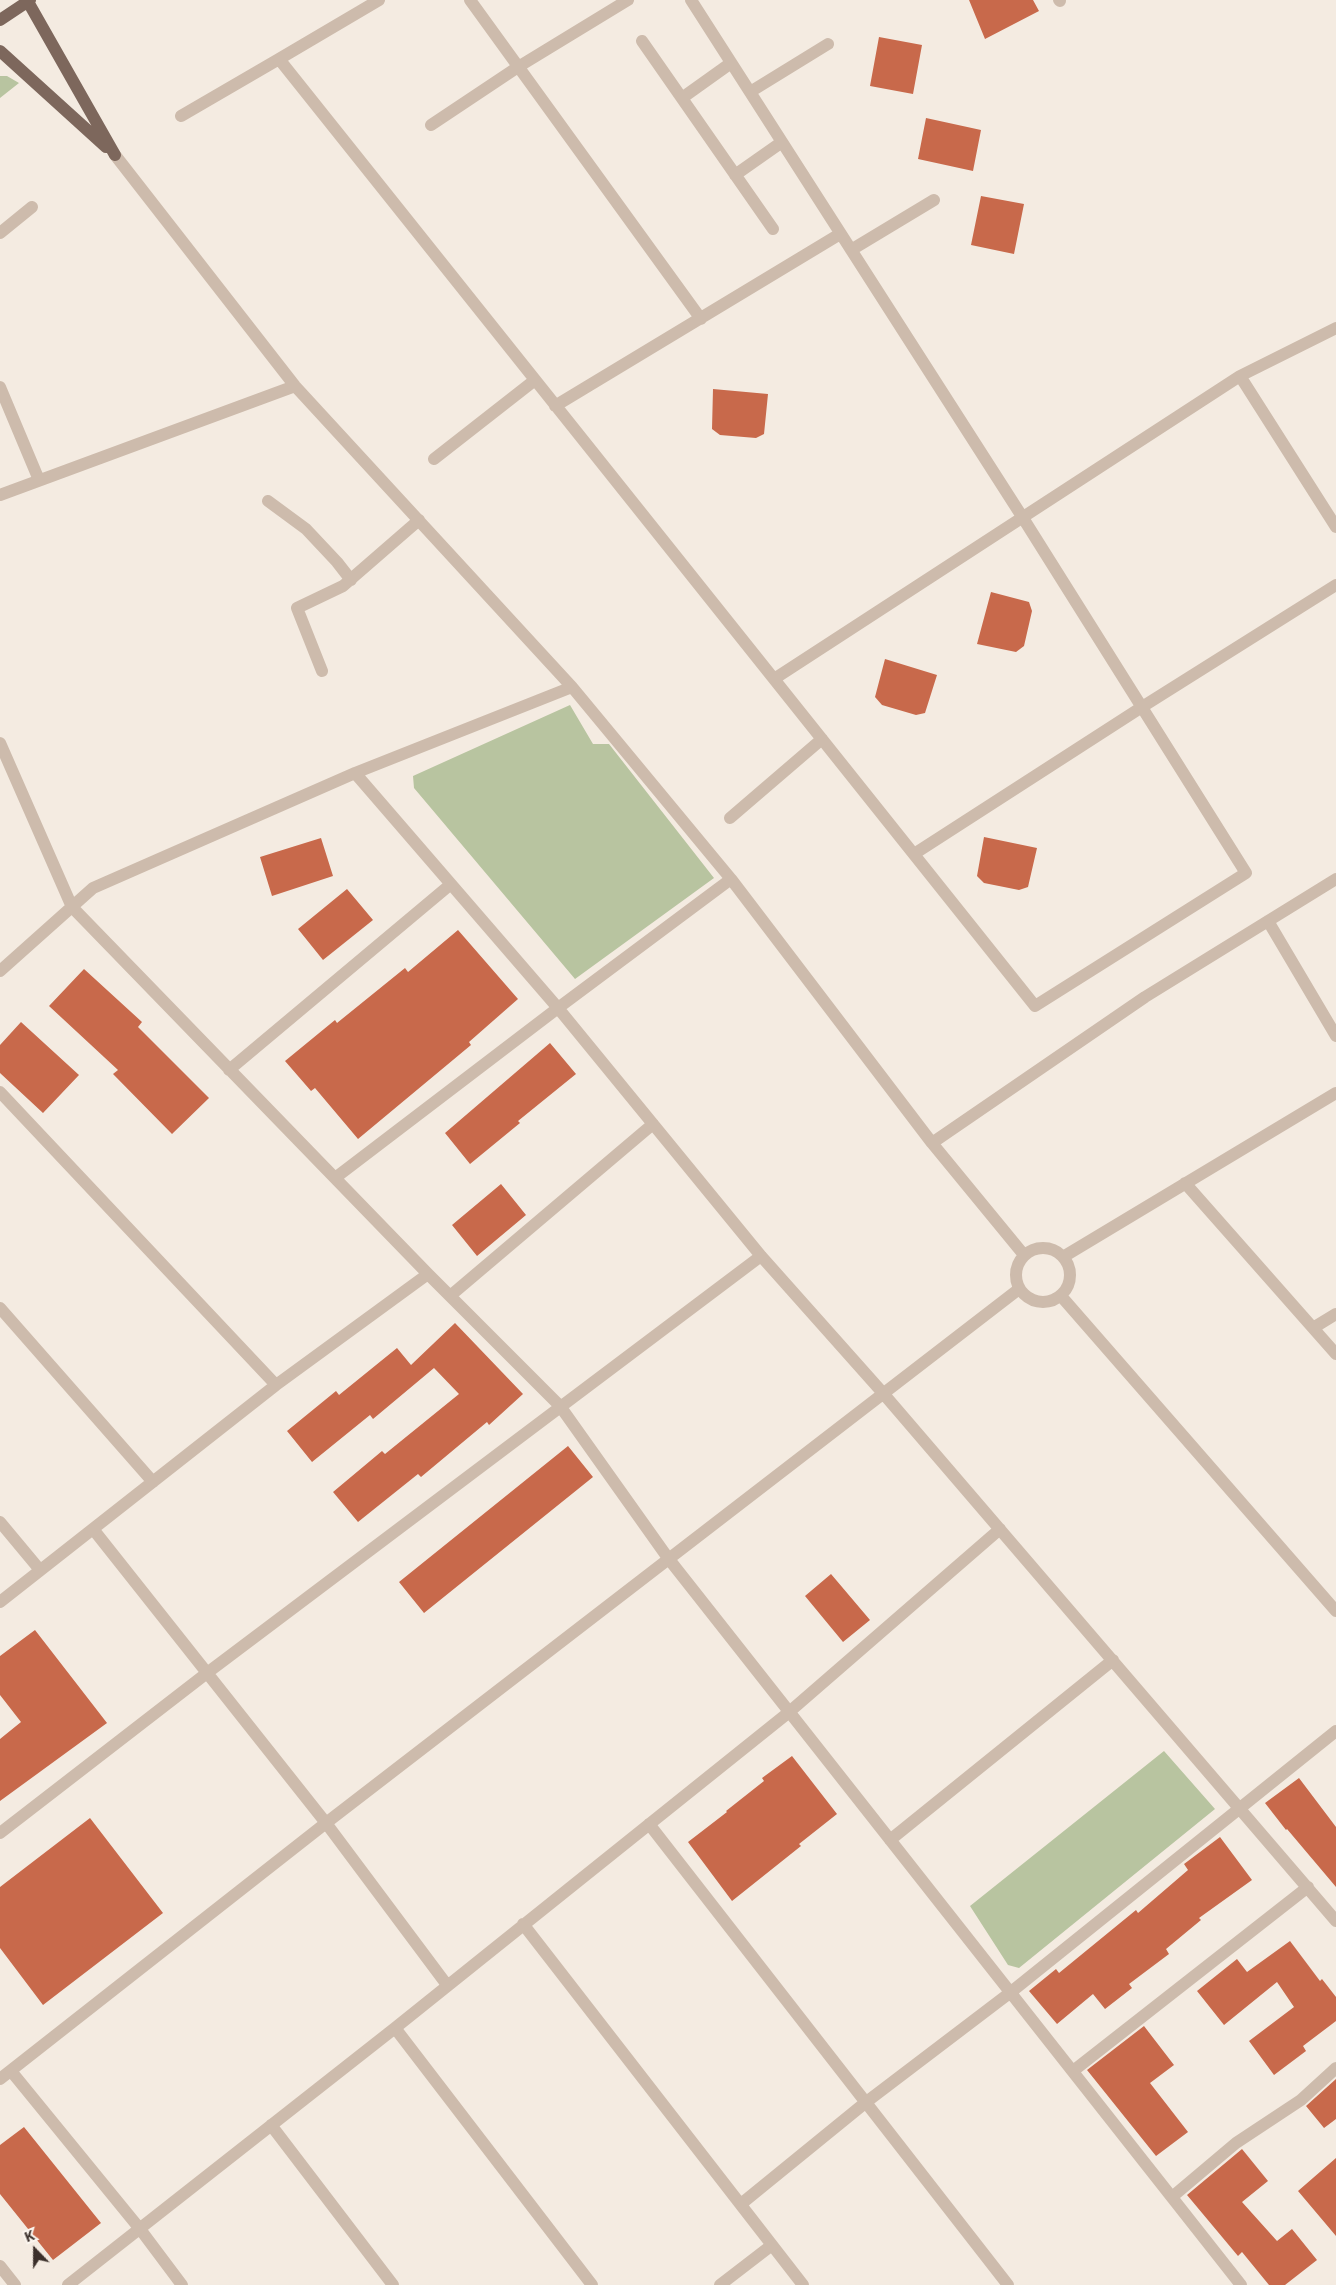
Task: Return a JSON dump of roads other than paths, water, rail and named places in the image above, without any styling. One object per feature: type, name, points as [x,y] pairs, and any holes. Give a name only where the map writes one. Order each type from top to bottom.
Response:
[{"type":"main road","points":[[0,20],[28,0],[115,155]]},
{"type":"main road","points":[[0,51],[115,155]]},
{"type":"street","points":[[181,116],[379,0]]},
{"type":"street","points":[[470,0],[701,319]]},
{"type":"street","points":[[431,125],[518,67],[628,0]]},
{"type":"street","points":[[279,59],[1035,1006],[1246,872],[1023,518],[691,0]]},
{"type":"street","points":[[642,41],[773,229]]},
{"type":"street","points":[[750,92],[828,44]]},
{"type":"street","points":[[682,98],[731,63]]},
{"type":"street","points":[[735,175],[782,142]]},
{"type":"street","points":[[115,155],[294,386],[572,687],[732,880],[932,1143],[1024,1255]]},
{"type":"street","points":[[851,250],[934,200]]},
{"type":"street","points":[[0,232],[32,207]]},
{"type":"street","points":[[555,406],[840,234]]},
{"type":"street","points":[[774,680],[1240,376],[1336,328]]},
{"type":"street","points":[[1240,376],[1336,527]]},
{"type":"street","points":[[434,459],[535,380]]},
{"type":"street","points":[[0,495],[294,386]]},
{"type":"street","points":[[0,387],[39,480]]},
{"type":"street","points":[[268,501],[306,529],[351,580]]},
{"type":"street","points":[[322,671],[297,608],[334,592],[351,580],[419,520]]},
{"type":"street","points":[[914,854],[1336,585]]},
{"type":"street","points":[[0,971],[93,888],[355,773],[572,687]]},
{"type":"street","points":[[730,818],[822,740]]},
{"type":"street","points":[[0,743],[72,907],[428,1274],[560,1406],[668,1558],[788,1713],[1011,1992],[1241,2285]]},
{"type":"street","points":[[355,773],[558,1008],[761,1256],[882,1392],[1336,1921]]},
{"type":"street","points":[[335,1178],[558,1008],[732,880]]},
{"type":"street","points":[[932,1143],[1145,997],[1336,880]]},
{"type":"street","points":[[229,1070],[451,884]]},
{"type":"street","points":[[1268,921],[1336,1036]]},
{"type":"street","points":[[0,1092],[276,1384]]},
{"type":"street","points":[[1063,1257],[1336,1094]]},
{"type":"street","points":[[450,1296],[653,1124]]},
{"type":"street","points":[[1185,1184],[1336,1354]]},
{"type":"street","points":[[1040,1248],[1056,1251],[1063,1257],[1070,1272],[1067,1289],[1061,1296],[1047,1303],[1038,1303],[1024,1296],[1019,1289],[1015,1271],[1024,1255],[1040,1248]]},
{"type":"street","points":[[0,1833],[207,1673],[761,1256]]},
{"type":"street","points":[[0,1602],[276,1384],[428,1274]]},
{"type":"street","points":[[0,2079],[326,1823],[882,1392],[1019,1289]]},
{"type":"street","points":[[1061,1296],[1336,1611]]},
{"type":"street","points":[[0,1308],[153,1482]]},
{"type":"street","points":[[1313,1328],[1336,1314]]},
{"type":"street","points":[[0,1522],[40,1570]]},
{"type":"street","points":[[68,2285],[395,2028],[788,1713],[1000,1529]]},
{"type":"street","points":[[93,1530],[326,1823],[447,1985]]},
{"type":"street","points":[[890,1840],[1113,1660]]},
{"type":"street","points":[[741,2204],[865,2103],[1011,1992],[1336,1731]]},
{"type":"street","points":[[649,1824],[1008,2285]]},
{"type":"street","points":[[1073,2071],[1308,1887]]},
{"type":"street","points":[[523,1924],[803,2285]]},
{"type":"street","points":[[395,2028],[592,2285]]},
{"type":"street","points":[[1172,2197],[1236,2143],[1301,2100],[1336,2068]]},
{"type":"street","points":[[11,2071],[140,2229],[182,2285]]},
{"type":"street","points":[[271,2125],[393,2285]]},
{"type":"street","points":[[720,2285],[772,2245]]},
{"type":"street","points":[[0,2266],[15,2285]]}]
